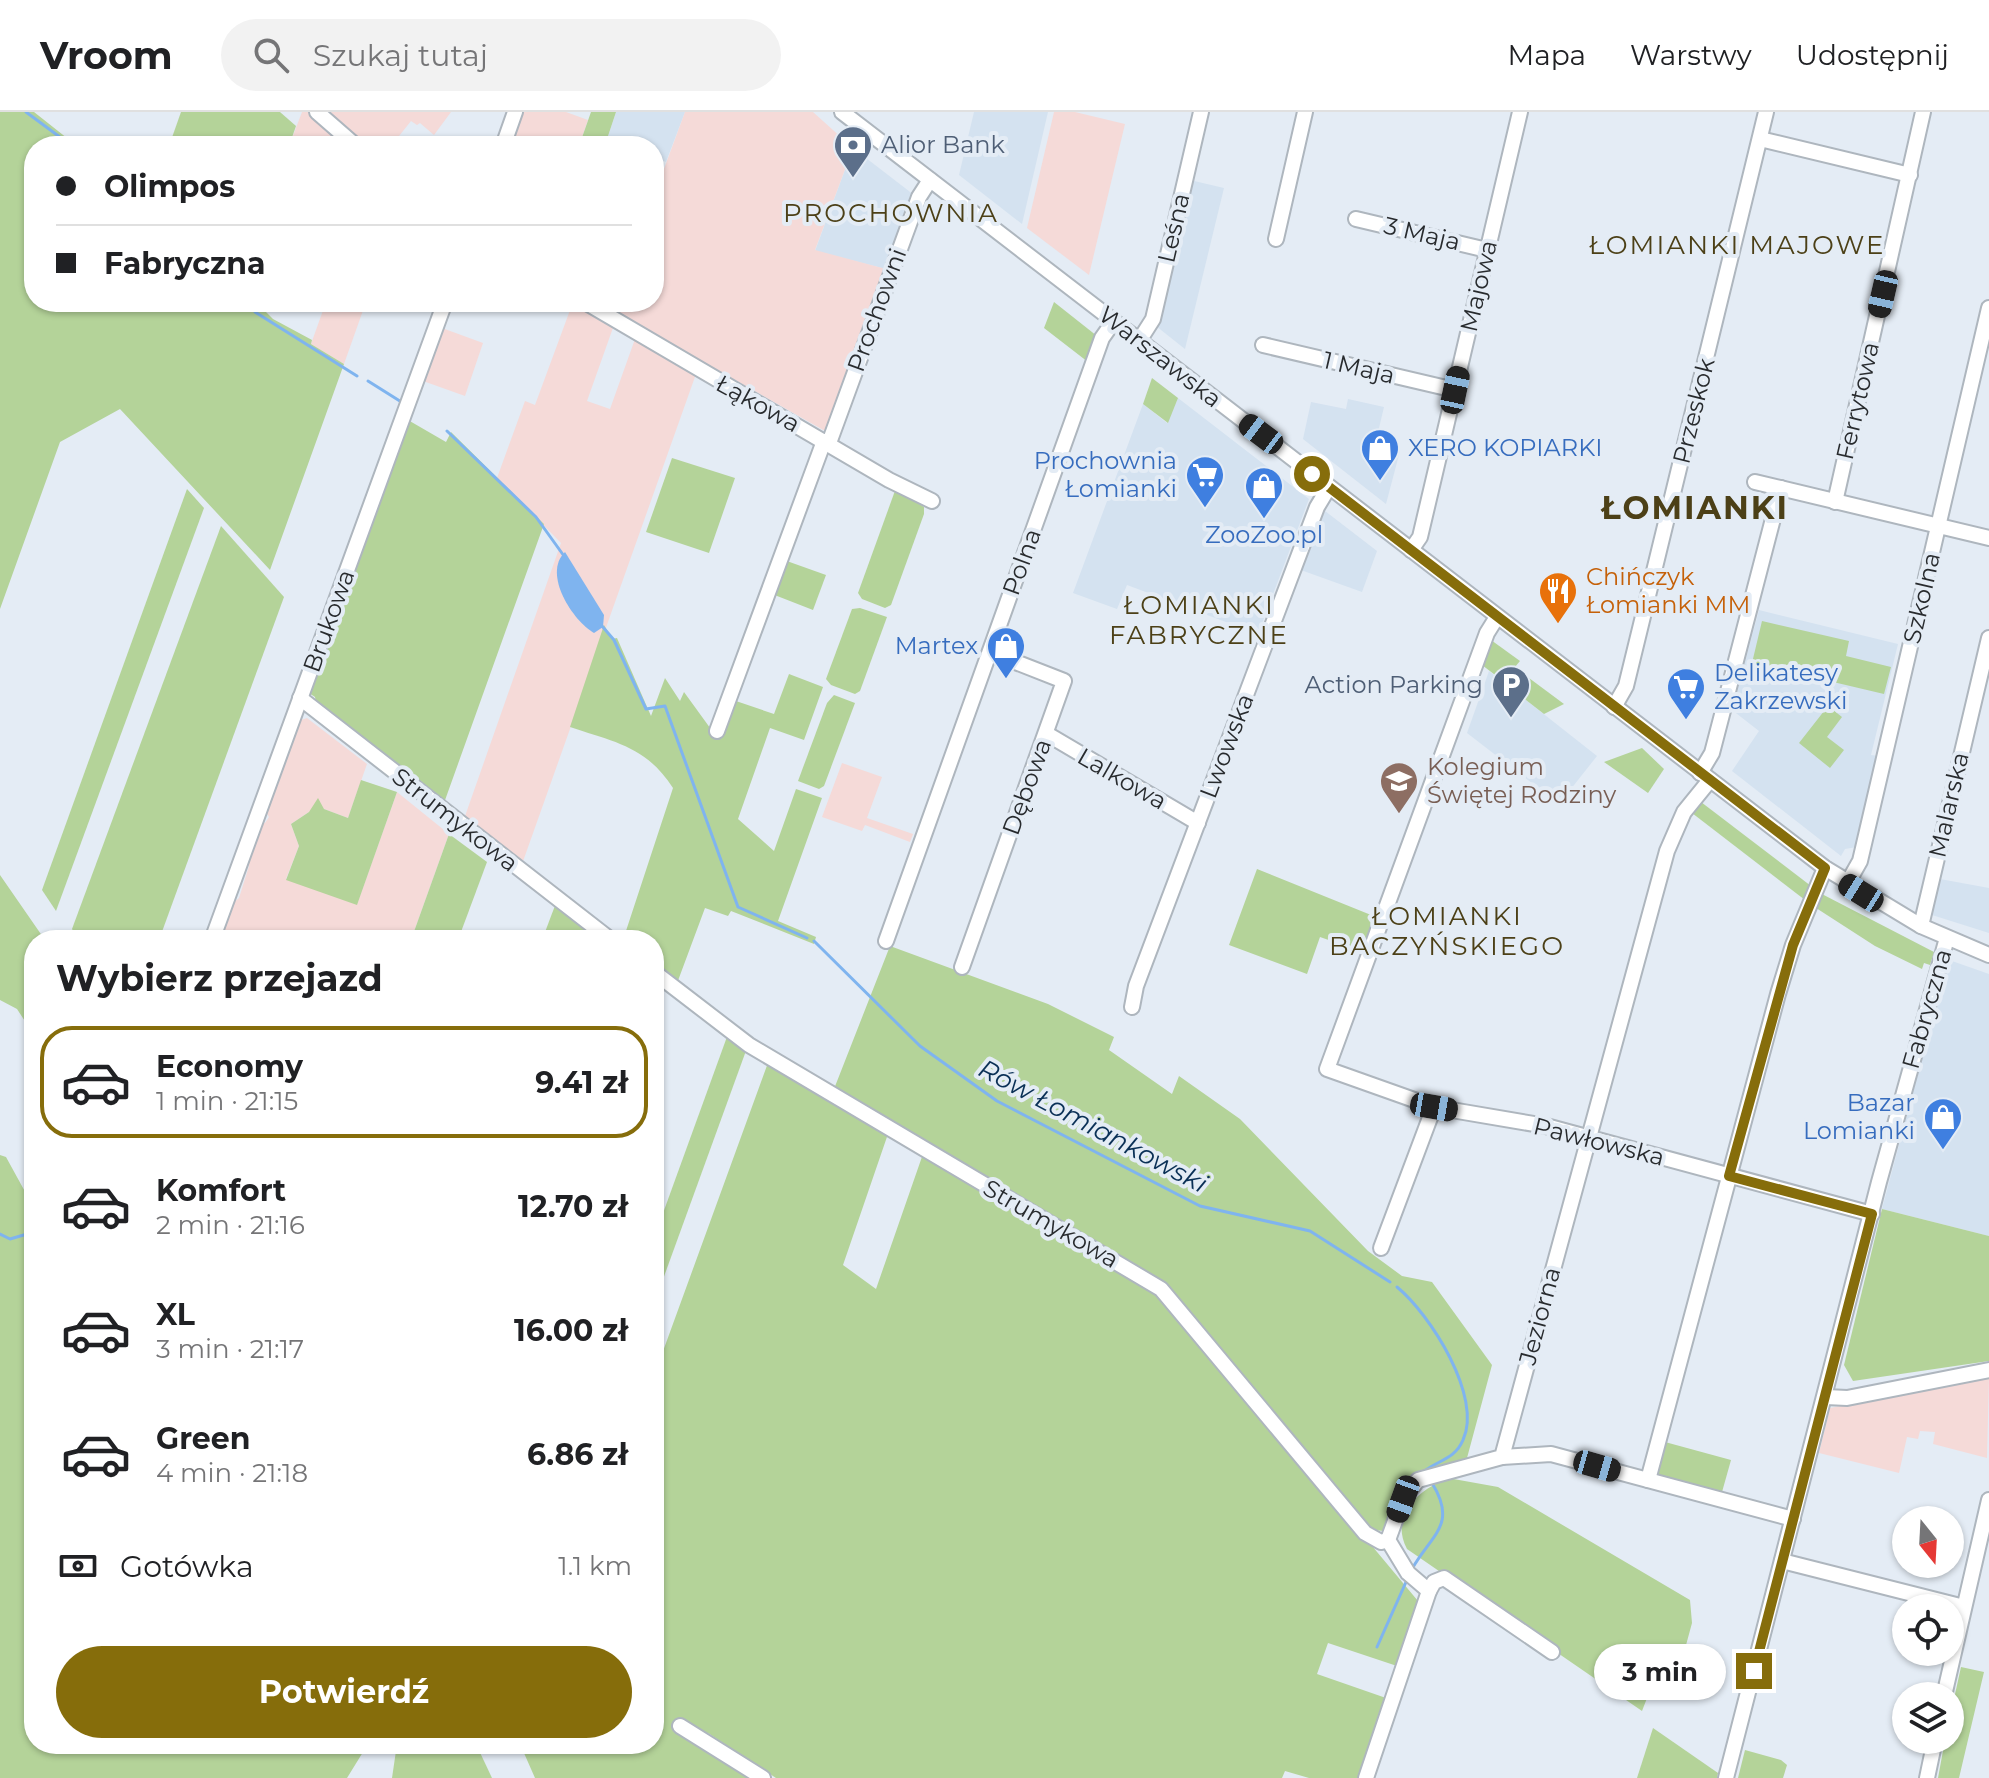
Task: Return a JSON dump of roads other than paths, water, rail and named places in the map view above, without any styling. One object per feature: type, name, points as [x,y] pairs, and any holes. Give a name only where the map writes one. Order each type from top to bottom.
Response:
[{"type":"street","points":[[317,112],[345,136]]},
{"type":"street","points":[[507,136],[515,112]]},
{"type":"street","name":"Warszawska","points":[[842,112],[1825,868],[1921,926],[1989,955]]},
{"type":"street","name":"Leśna","points":[[1139,341],[1153,319],[1201,112]]},
{"type":"street","points":[[1276,239],[1305,112]]},
{"type":"street","name":"Majowa","points":[[1411,550],[1420,537],[1520,112]]},
{"type":"street","name":"Przeskok","points":[[1614,707],[1626,686],[1766,112]]},
{"type":"street","name":"Ferrytowa","points":[[1835,502],[1923,112]]},
{"type":"street","points":[[1760,139],[1910,175]]},
{"type":"street","name":"Prochowni","points":[[717,731],[919,197],[930,180]]},
{"type":"street","name":"3 Maja","points":[[1356,219],[1487,250]]},
{"type":"street","name":"Szkolna","points":[[1847,884],[1860,861],[1989,308]]},
{"type":"street","name":"Brukowa","points":[[216,930],[441,312]]},
{"type":"street","name":"Łąkowa","points":[[602,312],[932,501]]},
{"type":"street","name":"Polna","points":[[886,941],[1102,338],[1114,321]]},
{"type":"street","name":"1 Maja","points":[[1263,345],[1455,390]]},
{"type":"street","points":[[1755,482],[1989,538]]},
{"type":"street","name":"Lwowska","points":[[1132,1007],[1136,986],[1319,504],[1329,487]]},
{"type":"street","name":"Jeziorna","points":[[1502,1457],[1667,851],[1684,812],[1705,777],[1781,488]]},
{"type":"street","name":"Pawłowska","points":[[1497,617],[1487,633],[1327,1069],[1434,1107],[1589,1137],[1872,1214]]},
{"type":"street","name":"Malarska","points":[[1921,926],[1989,638]]},
{"type":"street","name":"Dębowa","points":[[962,967],[1064,681],[990,652]]},
{"type":"street","name":"Strumykowa","points":[[300,698],[598,930]]},
{"type":"street","name":"Lalkowa","points":[[1047,734],[1198,823]]},
{"type":"street","points":[[1648,1480],[1778,994],[1807,907],[1825,868]]},
{"type":"street","name":"Fabryczna","points":[[1726,1778],[1947,938]]},
{"type":"street","name":"Strumykowa","points":[[664,980],[749,1045],[1161,1289],[1365,1533],[1381,1542],[1388,1540]]},
{"type":"street","points":[[1381,1248],[1434,1107]]},
{"type":"street","points":[[1826,1397],[1847,1398],[1989,1370]]},
{"type":"street","points":[[1429,1591],[1408,1573],[1388,1540],[1403,1499],[1418,1480],[1502,1457],[1551,1454],[1793,1519]]},
{"type":"street","points":[[1964,1607],[1982,1561],[1989,1500]]},
{"type":"street","points":[[1782,1561],[1913,1594]]},
{"type":"street","points":[[1366,1778],[1434,1582],[1444,1578],[1552,1652]]},
{"type":"street","points":[[680,1726],[763,1778]]},
{"type":"street","points":[[1927,1778],[1932,1754]]},
{"type":"water","points":[[565,552],[604,615],[603,627],[594,633],[577,618],[563,596],[557,572]]},
{"type":"waterway","name":"Rów Łomiankowski","points":[[26,112],[58,136]]},
{"type":"waterway","name":"Rów Łomiankowski","points":[[255,312],[357,376]]},
{"type":"waterway","name":"Rów Łomiankowski","points":[[368,381],[403,403]]},
{"type":"waterway","name":"Rów Łomiankowski","points":[[447,431],[536,517],[564,556]]},
{"type":"waterway","name":"Rów Łomiankowski","points":[[602,626],[614,640],[646,709],[665,706],[738,907],[807,938]]},
{"type":"waterway","name":"Rów Łomiankowski","points":[[814,941],[920,1046],[997,1101],[1200,1206],[1310,1231],[1390,1282]]},
{"type":"waterway","points":[[0,1234],[10,1239],[24,1235]]},
{"type":"waterway","name":"Rów Łomiankowski","points":[[1397,1287],[1438,1336],[1460,1380],[1466,1402],[1467,1422],[1460,1446],[1426,1470]]},
{"type":"waterway","name":"Rów Łomiankowski","points":[[1412,1569],[1434,1538],[1442,1520],[1443,1509],[1432,1483]]},
{"type":"waterway","points":[[1377,1647],[1406,1582]]},
{"type":"place","name":"Alior Bank","points":[[853,179]]},
{"type":"place","name":"XERO KOPIARKI","points":[[1380,482]]},
{"type":"place","name":"Prochownia Łomianki","points":[[1205,509]]},
{"type":"place","name":"ZooZoo.pl","points":[[1264,520]]},
{"type":"place","name":"Chińczyk Łomianki MM","points":[[1558,625]]},
{"type":"place","name":"Martex","points":[[1006,680]]},
{"type":"place","name":"Action Parking","points":[[1511,719]]},
{"type":"place","name":"Delikatesy Zakrzewski","points":[[1686,721]]},
{"type":"place","name":"Kolegium Świętej Rodziny","points":[[1399,815]]},
{"type":"place","name":"Bazar Lomianki","points":[[1943,1151]]},
{"type":"district","name":"PROCHOWNIA","points":[[891,213]]},
{"type":"district","name":"ŁOMIANKI MAJOWE","points":[[1737,245]]},
{"type":"district","name":"ŁOMIANKI","points":[[1695,508]]},
{"type":"district","name":"ŁOMIANKI FABRYCZNE","points":[[1199,620]]},
{"type":"district","name":"ŁOMIANKI BACZYŃSKIEGO","points":[[1447,931]]}]
